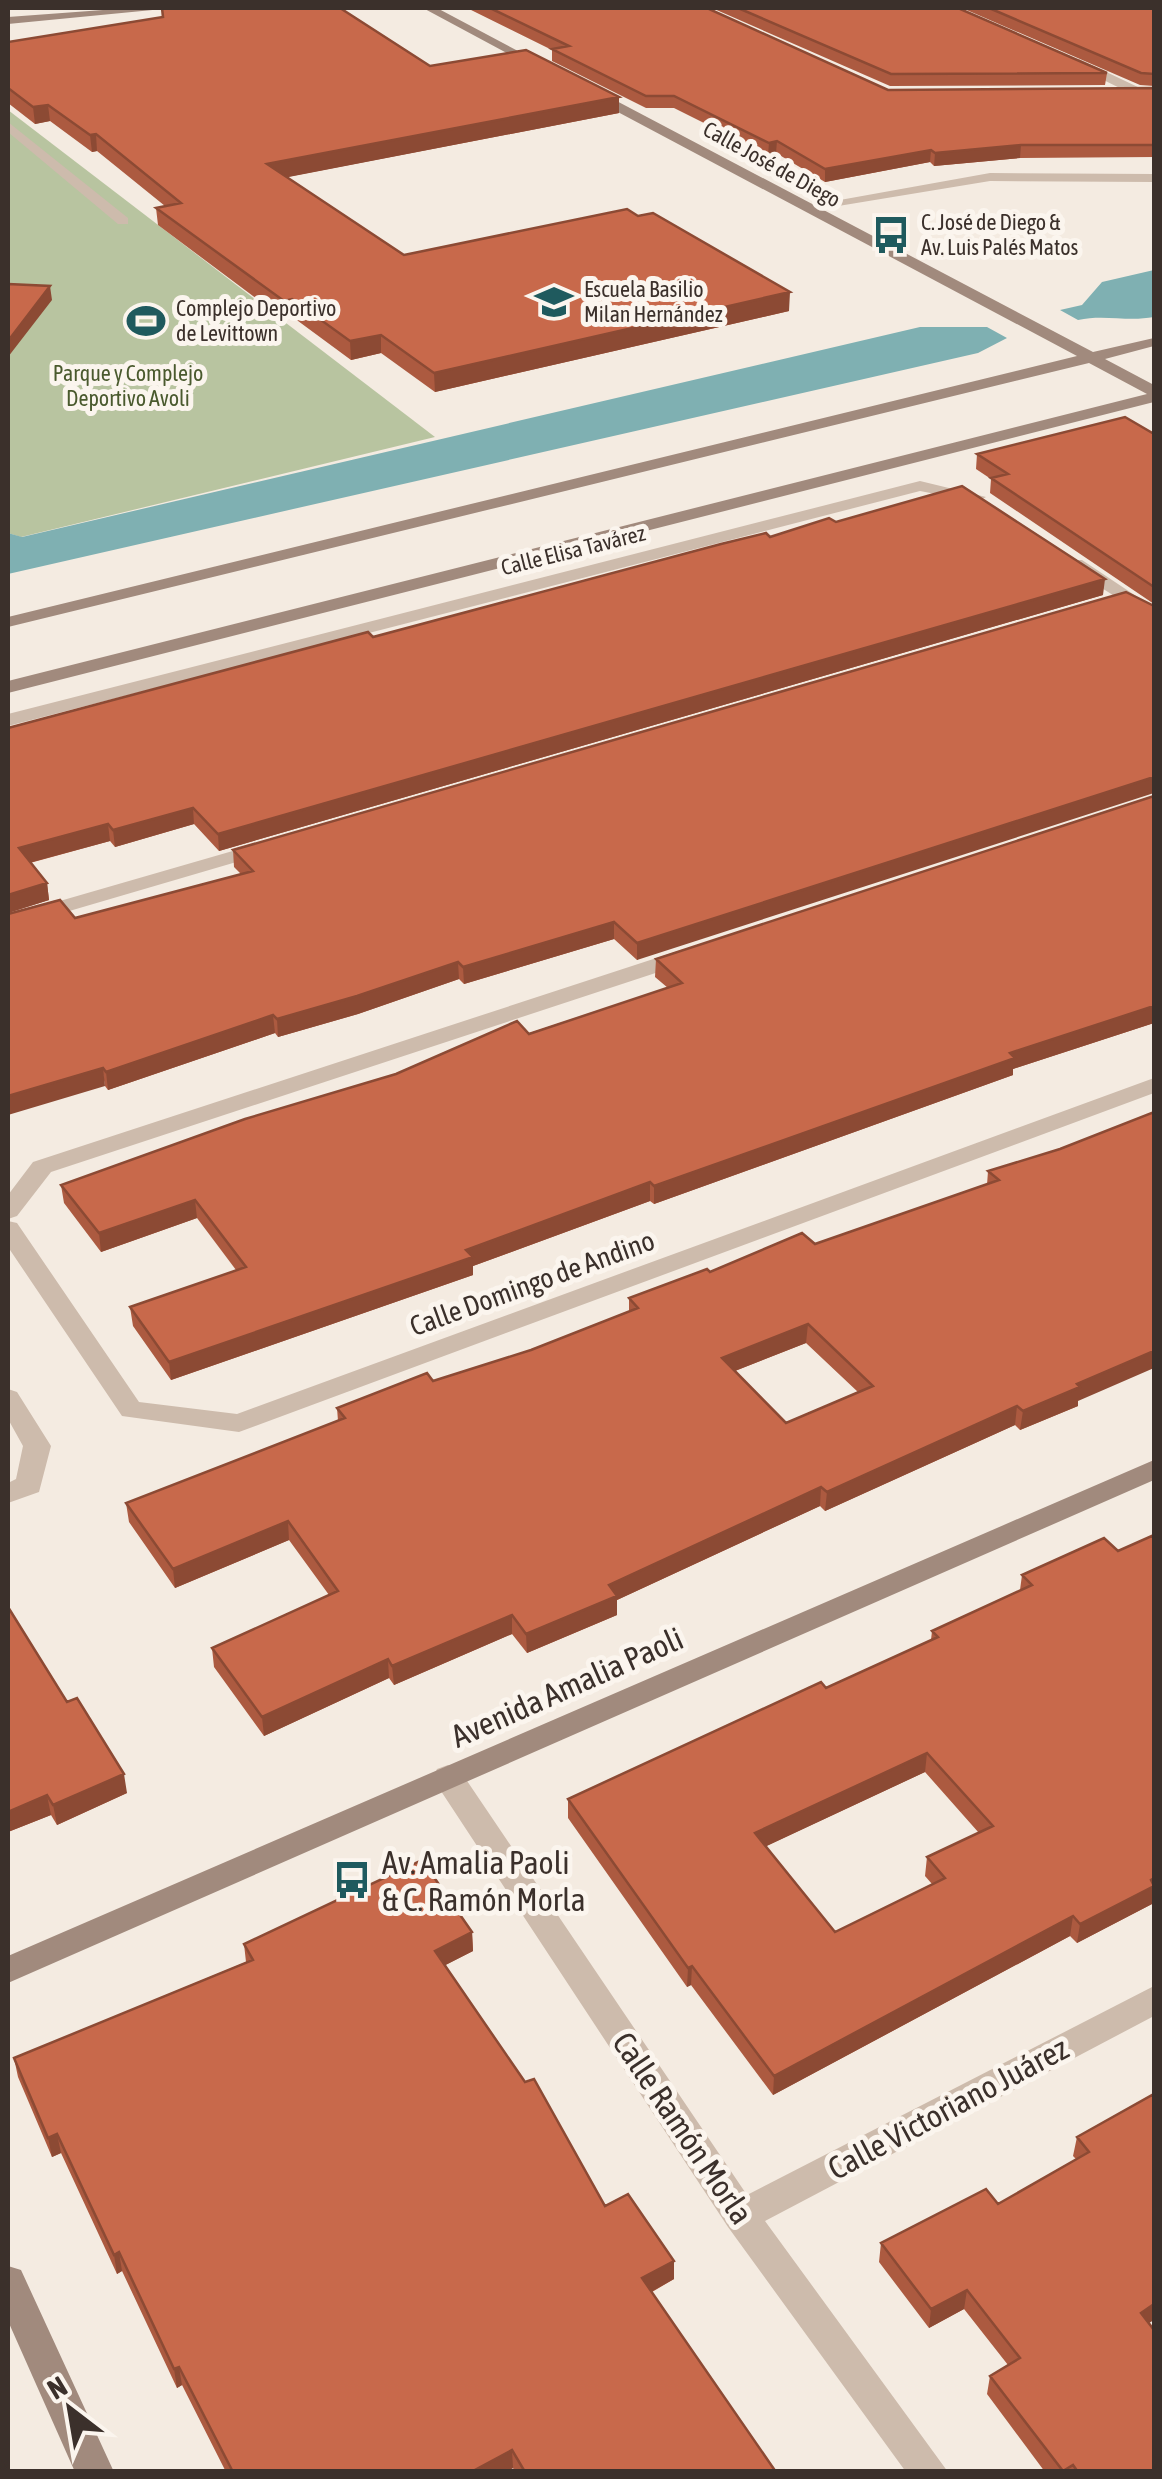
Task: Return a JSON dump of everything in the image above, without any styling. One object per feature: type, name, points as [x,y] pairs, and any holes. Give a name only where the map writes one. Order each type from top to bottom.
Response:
[{"type":"street","points":[[8,21],[168,8]]},
{"type":"street","points":[[429,8],[560,77]]},
{"type":"street","points":[[1055,54],[1138,92]]},
{"type":"street","name":"Calle José de Diego","points":[[576,85],[647,118],[1094,356],[1154,394]]},
{"type":"street","points":[[1102,92],[1154,93]]},
{"type":"street","points":[[8,126],[123,221]]},
{"type":"street","points":[[808,207],[990,178],[1154,178]]},
{"type":"street","points":[[8,622],[1154,342]]},
{"type":"street","points":[[8,687],[1154,394]]},
{"type":"street","name":"Calle Elisa Tavárez","points":[[8,720],[920,486],[974,495],[990,505]]},
{"type":"street","points":[[1065,557],[1116,600],[1154,616]]},
{"type":"street","points":[[8,923],[292,840]]},
{"type":"street","points":[[8,1211],[42,1167],[702,950]]},
{"type":"street","name":"Calle Domingo de Andino","points":[[8,1229],[131,1410],[240,1423],[1154,1085]]},
{"type":"street","points":[[8,1398],[38,1446],[18,1490]]},
{"type":"street","name":"Avenida Amalia Paoli","points":[[8,1970],[1154,1469]]},
{"type":"street","name":"Calle Ramón Morla","points":[[448,1776],[741,2216],[929,2472]]},
{"type":"street","name":"Calle Victoriano Juárez","points":[[741,2216],[1154,2000]]},
{"type":"street","points":[[8,2282],[95,2472]]},
{"type":"green space","name":"Complejo Deportivo de Levittown","points":[[8,110],[435,437],[21,537],[8,533]]},
{"type":"water","points":[[1154,270],[1154,317],[1078,320],[1060,310],[1082,305],[1102,282]]},
{"type":"water","points":[[920,327],[987,327],[1007,338],[978,353],[8,574],[8,533],[22,537]]},
{"type":"building","points":[[162,8],[340,8],[430,66],[526,50],[619,97],[267,164],[404,255],[627,209],[638,216],[653,213],[790,292],[434,373],[381,335],[350,341],[292,299],[284,301],[156,208],[181,203],[96,134],[90,135],[48,105],[33,107],[8,88],[8,42],[163,17]]},
{"type":"building","points":[[490,8],[707,8],[888,90],[1154,88],[1154,145],[1021,145],[935,153],[931,150],[825,169],[777,141],[769,143],[674,96],[646,96],[552,49],[569,46]]},
{"type":"building","points":[[738,8],[958,8],[1107,73],[891,74]]},
{"type":"building","points":[[989,8],[1154,8],[1154,74],[1141,73]]},
{"type":"building","points":[[8,284],[50,286],[8,341]]},
{"type":"building","points":[[1125,417],[1154,434],[1154,587],[991,478],[1008,474],[977,454]]},
{"type":"building","points":[[962,486],[1105,579],[218,834],[193,808],[113,830],[108,824],[19,848],[47,883],[8,895],[8,728],[368,632],[373,637],[721,544],[766,533],[770,537],[829,518],[836,522]]},
{"type":"building","points":[[1126,592],[1154,606],[1154,777],[637,943],[614,922],[463,967],[458,962],[277,1019],[273,1015],[106,1072],[103,1068],[8,1096],[8,914],[60,900],[75,918],[253,871],[233,850]]},
{"type":"building","points":[[1154,796],[1154,1006],[1010,1053],[1015,1058],[654,1186],[650,1182],[466,1250],[473,1257],[169,1362],[130,1307],[246,1267],[195,1200],[99,1233],[61,1185],[245,1119],[396,1074],[517,1021],[529,1034],[682,983],[656,959]]},
{"type":"building","points":[[1154,1112],[1154,1351],[1077,1384],[1080,1387],[1023,1411],[1017,1406],[827,1492],[821,1487],[609,1585],[617,1596],[526,1634],[512,1615],[392,1666],[388,1659],[262,1717],[212,1648],[338,1591],[288,1521],[173,1569],[126,1503],[345,1418],[337,1408],[427,1373],[433,1381],[531,1350],[638,1308],[629,1298],[707,1269],[710,1272],[802,1233],[815,1244],[999,1180],[988,1171],[1060,1149]],"holes":[[[808,1324],[873,1386],[786,1423],[722,1358]]]},
{"type":"building","points":[[1154,1535],[1151,1880],[1154,1886],[1080,1924],[1073,1916],[774,2076],[692,1966],[688,1968],[568,1799],[821,1682],[826,1688],[938,1637],[932,1631],[1032,1585],[1022,1575],[1104,1538],[1118,1551]],"holes":[[[927,1753],[993,1826],[927,1857],[945,1878],[835,1932],[755,1833]]]},
{"type":"building","points":[[8,1607],[67,1702],[77,1698],[124,1774],[53,1805],[47,1795],[8,1812]]},
{"type":"building","points":[[422,1860],[472,1932],[435,1951],[525,2082],[534,2079],[605,2206],[628,2194],[674,2261],[642,2278],[776,2472],[525,2472],[512,2450],[471,2472],[233,2472],[179,2367],[174,2369],[119,2252],[114,2255],[57,2134],[48,2138],[14,2058],[253,1960],[244,1944]]},
{"type":"building","points":[[1154,2094],[1154,2304],[1141,2313],[1154,2330],[1154,2472],[1078,2472],[1073,2465],[1063,2471],[990,2376],[1020,2358],[967,2290],[931,2309],[881,2243],[986,2189],[998,2204],[1089,2152],[1077,2137]]},
{"type":"place","name":"C. José de Diego & Av. Luis Palés Matos","points":[[891,235]]},
{"type":"place","name":"Escuela Basilio Milan Hernández","points":[[554,302]]},
{"type":"place","name":"Complejo Deportivo de Levittown","points":[[146,321]]},
{"type":"place","name":"Av. Amalia Paoli & C. Ramón Morla","points":[[352,1880]]},
{"type":"park label","name":"Parque y Complejo Deportivo Avoli","points":[[128,386]]}]
